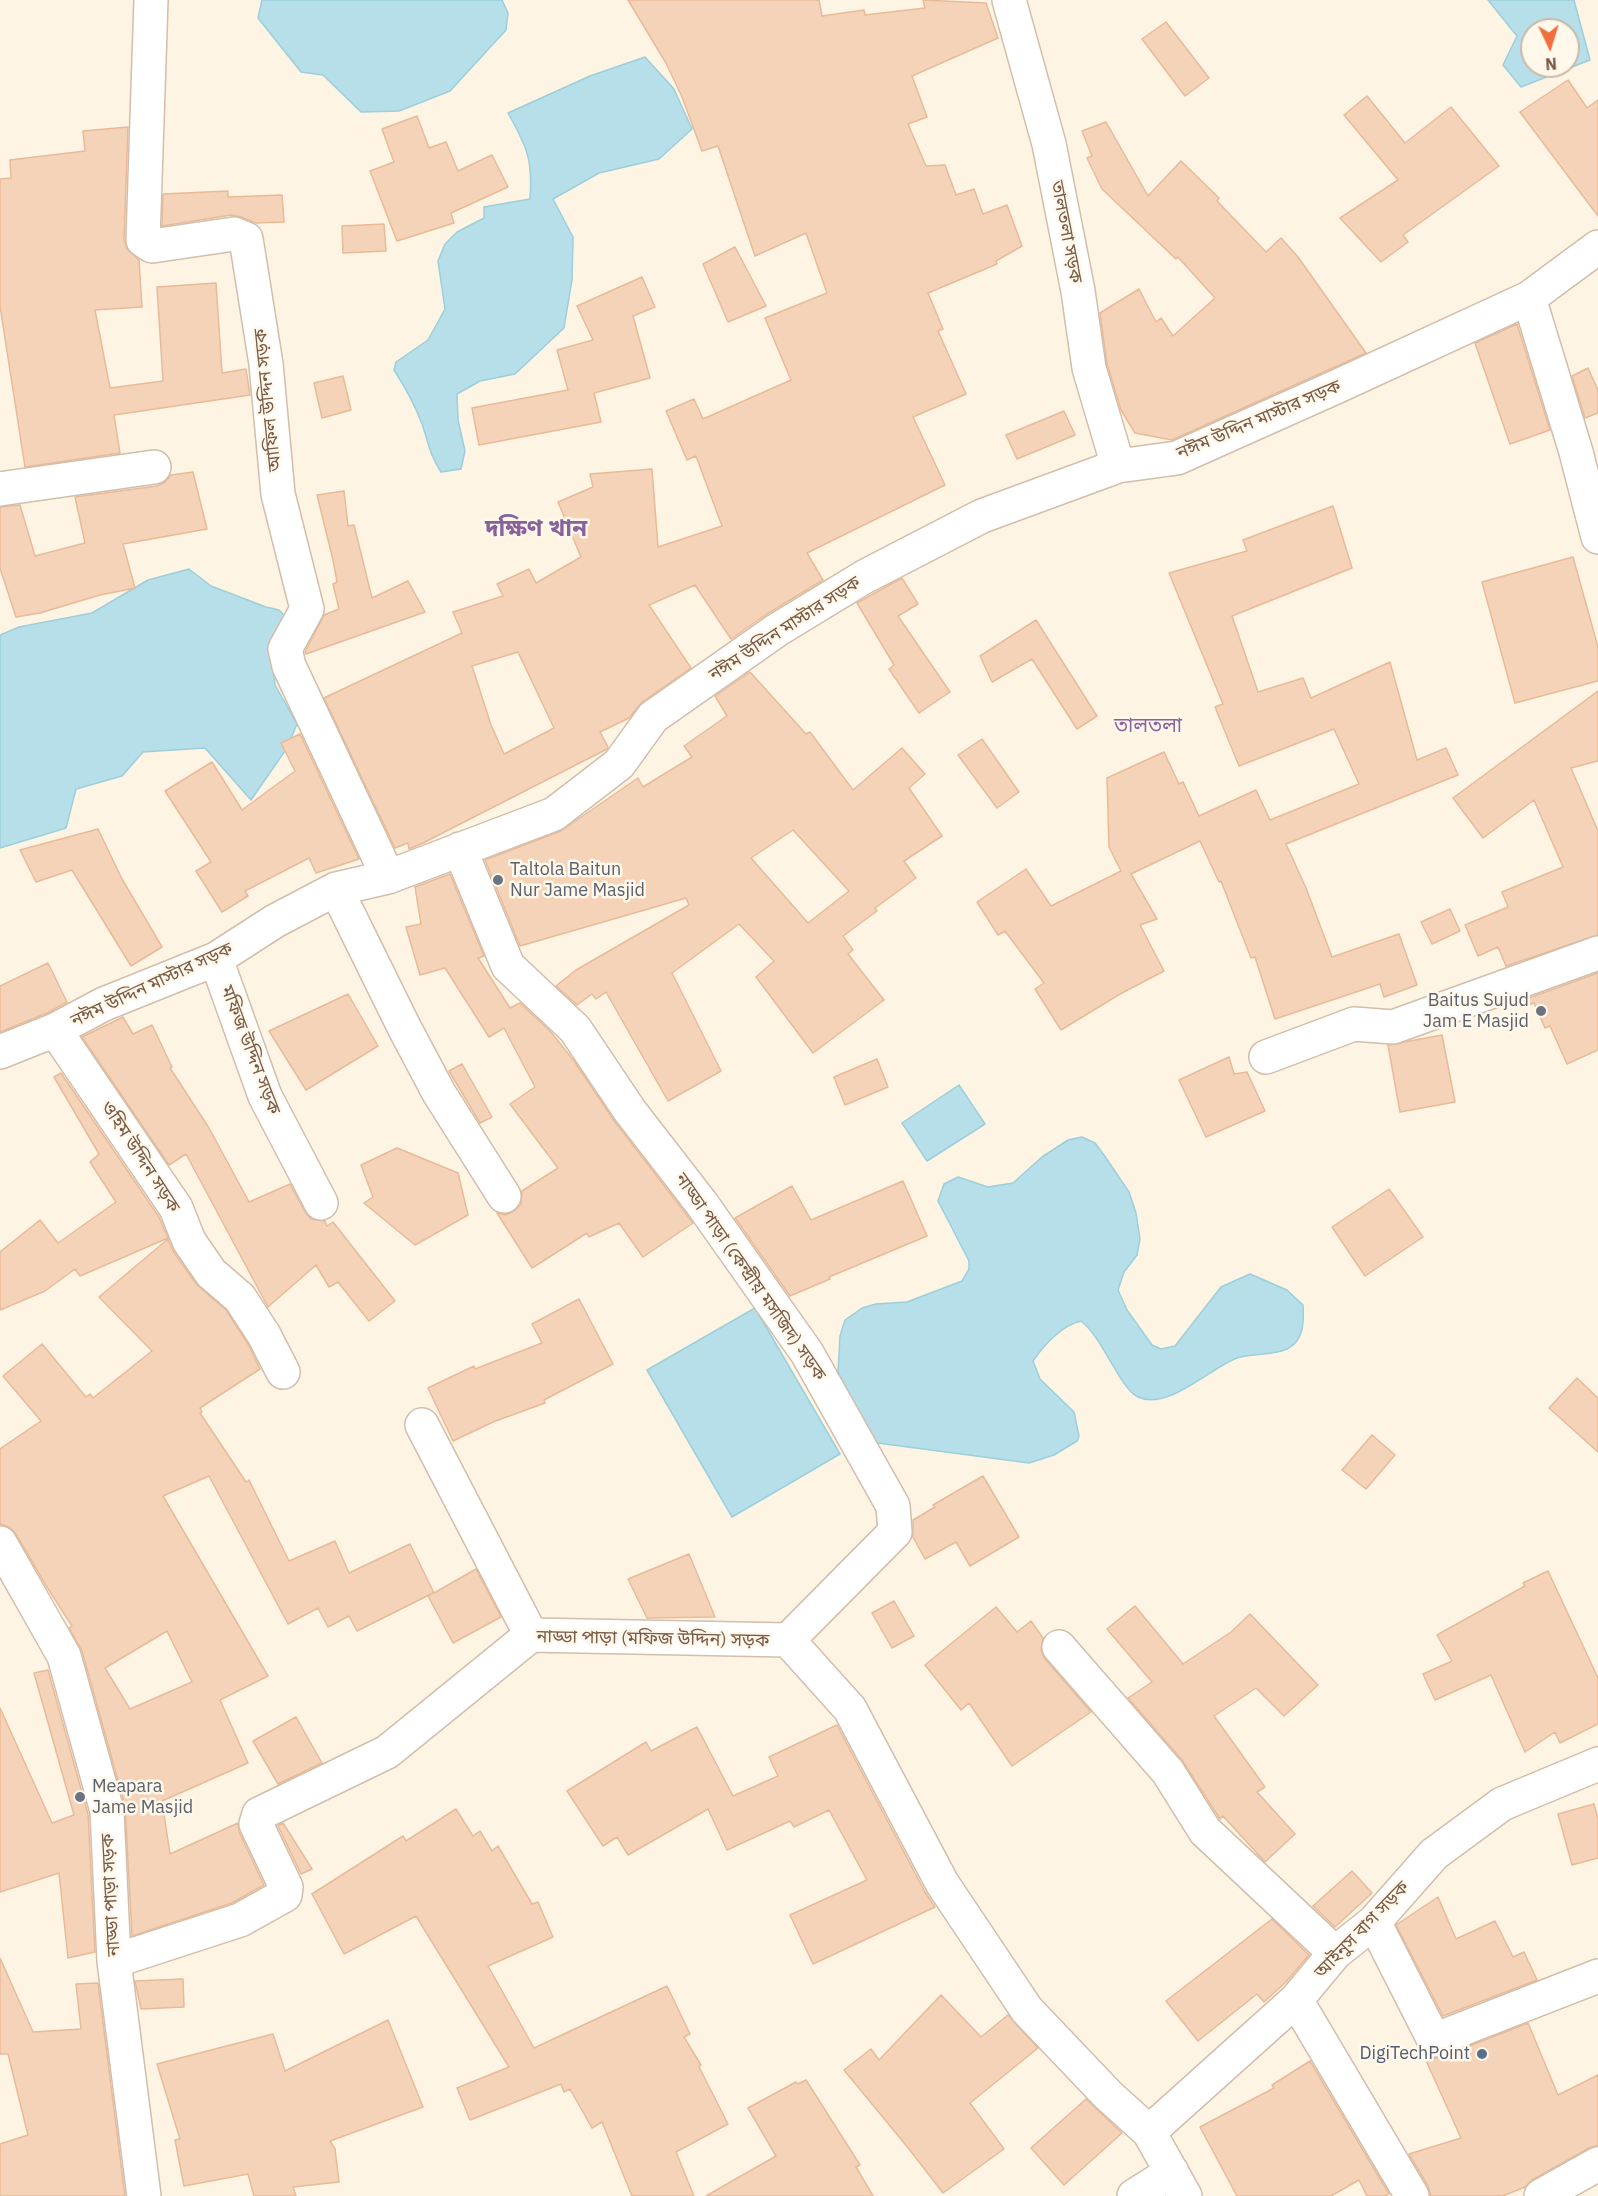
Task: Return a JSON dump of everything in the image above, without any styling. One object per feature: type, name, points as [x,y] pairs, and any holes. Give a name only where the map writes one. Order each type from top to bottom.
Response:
[{"type":"street","name":"আফিল উদ্দিন সড়ক","points":[[151,0],[143,240],[152,246],[234,234],[246,238],[266,364],[278,494],[307,609],[285,649],[289,666],[388,877]]},
{"type":"street","name":"তালতলা সড়ক","points":[[1009,0],[1048,144],[1078,291],[1089,368],[1118,466]]},
{"type":"street","name":"নঈম উদ্দিন মাস্টার সড়ক","points":[[0,1052],[55,1030],[104,1004],[216,959],[275,921],[336,889],[388,877],[554,814],[619,764],[652,717],[777,630],[864,576],[982,516],[1118,466],[1177,458],[1529,298],[1598,247]]},
{"type":"street","points":[[1529,298],[1598,537]]},
{"type":"street","points":[[0,489],[154,466]]},
{"type":"street","name":"নাড্ডা পাড়া (কেন্দ্রীয় মসজিদ) সড়ক","points":[[460,849],[508,966],[575,1029],[630,1111],[702,1204],[807,1353],[892,1506],[895,1532],[788,1640]]},
{"type":"street","points":[[336,889],[439,1093],[504,1196]]},
{"type":"street","points":[[1266,1057],[1354,1024],[1393,1027],[1598,953]]},
{"type":"street","name":"মফিজ উদ্দিন সড়ক","points":[[216,959],[264,1096],[321,1203]]},
{"type":"street","name":"ওহিম উদ্দিন সড়ক","points":[[55,1030],[176,1208],[189,1241],[211,1273],[240,1298],[264,1335],[283,1372]]},
{"type":"street","points":[[422,1425],[531,1635]]},
{"type":"street","name":"নাড্ডা পাড়া সড়ক","points":[[0,1543],[64,1656],[107,1810],[114,1961],[144,2196]]},
{"type":"street","name":"নাড্ডা পাড়া (মফিজ উদ্দিন) সড়ক","points":[[114,1961],[240,1920],[285,1895],[286,1887],[255,1824],[259,1814],[387,1752],[531,1635],[788,1640]]},
{"type":"street","points":[[788,1640],[850,1709],[942,1883],[1027,2010],[1108,2095],[1149,2132],[1178,2184],[1134,2196]]},
{"type":"street","points":[[1059,1647],[1168,1772],[1205,1831],[1335,1953]]},
{"type":"street","name":"আইনুস বাগ সড়ক","points":[[1149,2132],[1296,2000],[1335,1953],[1374,1922],[1434,1854],[1502,1804],[1598,1764]]},
{"type":"street","points":[[1374,1922],[1434,2040],[1598,1976]]},
{"type":"street","points":[[1296,2000],[1412,2196]]},
{"type":"street","points":[[1540,2196],[1598,2164]]},
{"type":"water","points":[[262,0],[502,0],[508,13],[506,30],[450,91],[399,111],[361,112],[323,75],[301,72],[258,18]]},
{"type":"water","points":[[1488,0],[1574,0],[1579,18],[1520,18],[1520,78],[1544,78],[1521,87],[1503,65],[1517,36]]},
{"type":"water","points":[[1580,22],[1590,60],[1580,64]]},
{"type":"water","points":[[645,57],[674,89],[692,129],[659,159],[599,173],[553,199],[573,237],[572,280],[564,328],[515,374],[480,381],[457,394],[458,420],[465,451],[461,469],[441,472],[416,410],[394,370],[396,362],[428,340],[445,309],[438,261],[445,244],[457,232],[484,218],[484,207],[530,199],[527,154],[508,113],[590,76]]},
{"type":"water","points":[[189,569],[211,586],[279,610],[292,623],[271,654],[275,685],[297,724],[287,748],[251,800],[205,748],[143,752],[122,776],[76,789],[66,828],[0,848],[0,635],[19,627],[92,613],[148,580]]},
{"type":"water","points":[[959,1085],[985,1124],[927,1161],[902,1123]]},
{"type":"water","points":[[1082,1137],[1095,1143],[1129,1192],[1136,1213],[1140,1239],[1137,1255],[1124,1272],[1118,1290],[1127,1310],[1152,1345],[1161,1349],[1175,1346],[1221,1287],[1250,1274],[1287,1290],[1303,1305],[1302,1330],[1297,1341],[1281,1351],[1237,1358],[1175,1393],[1150,1400],[1138,1397],[1131,1392],[1097,1339],[1081,1321],[1060,1331],[1033,1361],[1040,1379],[1074,1412],[1079,1436],[1077,1441],[1054,1455],[1029,1463],[870,1442],[838,1372],[840,1336],[845,1320],[862,1308],[876,1304],[907,1302],[962,1281],[969,1269],[969,1261],[938,1201],[944,1184],[958,1177],[988,1187],[1013,1183],[1042,1157],[1068,1140]]},
{"type":"water","points":[[755,1308],[840,1454],[732,1517],[647,1370]]},
{"type":"building","points":[[628,0],[819,0],[822,16],[864,10],[865,15],[925,8],[923,0],[986,3],[998,38],[912,76],[927,117],[908,124],[926,166],[945,165],[956,195],[974,189],[983,214],[1007,205],[1022,246],[996,261],[997,264],[928,293],[943,329],[938,331],[966,394],[913,417],[945,485],[807,553],[823,580],[731,639],[695,585],[649,605],[691,668],[642,702],[629,718],[600,732],[607,749],[423,843],[409,849],[408,843],[395,848],[324,698],[462,633],[453,612],[503,596],[497,584],[529,569],[536,583],[581,557],[558,502],[593,487],[590,474],[652,469],[658,547],[722,526],[696,456],[687,460],[666,411],[694,399],[703,419],[791,380],[765,318],[827,293],[806,233],[755,256],[718,146],[702,151],[682,97],[666,63]],"holes":[[[518,652],[554,728],[504,754],[491,725],[472,666]]]},
{"type":"building","points":[[1166,22],[1209,78],[1185,96],[1142,39]]},
{"type":"building","points":[[1568,80],[1587,108],[1598,100],[1598,216],[1520,112]]},
{"type":"building","points":[[1367,96],[1405,143],[1451,107],[1499,166],[1403,235],[1408,242],[1381,262],[1340,218],[1398,180],[1344,115]]},
{"type":"building","points":[[417,116],[429,148],[446,142],[458,171],[492,155],[508,187],[451,213],[454,223],[397,241],[370,171],[394,162],[382,129]]},
{"type":"building","points":[[1106,122],[1148,196],[1181,161],[1219,198],[1217,201],[1266,252],[1281,238],[1298,257],[1366,353],[1172,440],[1135,433],[1121,410],[1107,364],[1100,313],[1139,289],[1156,322],[1161,318],[1173,336],[1215,298],[1178,257],[1176,259],[1102,189],[1087,158],[1092,156],[1082,131]]},
{"type":"building","points":[[128,127],[124,239],[127,249],[139,260],[142,307],[95,310],[110,388],[163,381],[157,287],[216,283],[222,373],[246,369],[250,395],[114,415],[120,453],[25,467],[0,306],[0,179],[11,178],[10,160],[85,151],[83,131]]},
{"type":"building","points":[[228,191],[228,197],[282,195],[284,222],[256,223],[231,215],[162,226],[163,194]]},
{"type":"building","points":[[384,224],[386,251],[343,253],[342,226]]},
{"type":"building","points":[[735,247],[766,306],[728,322],[703,264]]},
{"type":"building","points":[[642,277],[655,307],[633,316],[650,378],[594,393],[601,422],[479,445],[472,408],[568,390],[557,350],[593,340],[577,306]]},
{"type":"building","points":[[1517,324],[1550,430],[1510,444],[1475,343]]},
{"type":"building","points":[[1588,368],[1598,390],[1598,413],[1585,418],[1572,376]]},
{"type":"building","points":[[343,376],[351,410],[322,418],[314,383]]},
{"type":"building","points":[[1064,411],[1075,435],[1017,459],[1006,435]]},
{"type":"building","points":[[193,472],[207,529],[123,544],[135,588],[16,617],[0,568],[0,507],[20,505],[35,556],[85,543],[75,497],[157,486],[171,475]]},
{"type":"building","points":[[344,491],[348,526],[354,525],[372,598],[408,581],[425,612],[306,654],[324,615],[339,609],[333,584],[337,582],[333,560],[317,495]]},
{"type":"building","points":[[1333,506],[1352,568],[1232,616],[1258,692],[1303,678],[1311,698],[1390,662],[1417,760],[1446,748],[1458,775],[1286,844],[1306,888],[1332,957],[1399,934],[1417,985],[1384,997],[1380,984],[1275,1019],[1255,957],[1251,958],[1221,881],[1219,882],[1200,841],[1131,874],[1157,919],[1140,925],[1164,971],[1120,994],[1061,1030],[1035,989],[1044,983],[1005,931],[998,935],[977,902],[1026,869],[1051,906],[1121,871],[1109,847],[1107,778],[1164,752],[1179,784],[1183,782],[1199,816],[1256,790],[1270,820],[1359,784],[1334,729],[1239,766],[1215,707],[1223,704],[1169,573],[1247,551],[1243,540]]},
{"type":"building","points":[[1573,557],[1598,647],[1598,681],[1515,703],[1482,582]]},
{"type":"building","points":[[902,578],[918,604],[898,616],[950,692],[919,713],[889,669],[894,665],[857,603]]},
{"type":"building","points":[[1036,620],[1097,716],[1077,729],[1032,659],[992,682],[980,656]]},
{"type":"building","points":[[750,672],[806,734],[810,732],[853,790],[902,748],[925,774],[909,788],[942,836],[904,861],[916,878],[875,908],[877,911],[843,936],[853,950],[848,954],[884,1000],[813,1053],[756,977],[774,961],[739,924],[672,973],[721,1071],[668,1101],[606,992],[596,999],[592,994],[577,1005],[556,986],[576,970],[689,905],[686,898],[520,946],[485,860],[561,831],[638,778],[643,787],[692,757],[684,746],[727,716],[715,696]],"holes":[[[793,830],[849,891],[808,923],[751,858]]]},
{"type":"building","points":[[1598,691],[1598,761],[1571,768],[1598,831],[1598,935],[1506,966],[1498,947],[1478,956],[1465,925],[1508,907],[1502,892],[1563,867],[1534,800],[1483,838],[1453,798]]},
{"type":"building","points":[[300,734],[359,859],[316,873],[309,858],[245,891],[248,896],[222,912],[196,871],[211,862],[165,791],[212,762],[242,810],[295,771],[281,743]]},
{"type":"building","points":[[982,739],[1019,792],[997,808],[958,755]]},
{"type":"building","points":[[98,829],[122,879],[162,947],[131,966],[72,870],[36,882],[20,850]]},
{"type":"building","points":[[450,874],[484,956],[478,958],[510,1008],[520,1003],[550,1031],[574,1061],[615,1122],[693,1223],[643,1257],[619,1223],[589,1237],[587,1233],[532,1268],[497,1213],[505,1215],[514,1211],[521,1204],[522,1191],[558,1168],[510,1104],[535,1087],[504,1028],[489,1037],[445,968],[420,975],[406,927],[421,924],[415,887]]},
{"type":"building","points":[[1450,909],[1460,931],[1432,944],[1421,922]]},
{"type":"building","points":[[48,963],[67,1002],[47,1013],[0,1032],[0,986]]},
{"type":"building","points":[[1598,973],[1598,1050],[1567,1064],[1550,1026],[1545,1028],[1534,1003],[1523,1007],[1521,1001]]},
{"type":"building","points":[[348,994],[378,1046],[306,1090],[269,1031]]},
{"type":"building","points":[[123,1017],[133,1034],[152,1025],[172,1067],[170,1068],[209,1128],[249,1202],[290,1184],[311,1219],[325,1221],[327,1226],[333,1222],[395,1301],[369,1321],[338,1282],[329,1287],[316,1265],[268,1307],[186,1154],[169,1165],[82,1037]]},
{"type":"building","points":[[1442,1035],[1455,1102],[1400,1112],[1388,1045]]},
{"type":"building","points":[[1229,1057],[1234,1074],[1247,1072],[1265,1111],[1206,1137],[1179,1080]]},
{"type":"building","points":[[877,1059],[888,1087],[845,1105],[834,1077]]},
{"type":"building","points":[[462,1064],[492,1117],[480,1123],[449,1071]]},
{"type":"building","points":[[61,1073],[159,1217],[168,1238],[80,1276],[75,1269],[45,1291],[0,1310],[0,1252],[40,1220],[58,1243],[116,1202],[90,1162],[99,1154],[54,1077]]},
{"type":"building","points":[[397,1148],[458,1173],[468,1215],[415,1245],[364,1203],[373,1197],[361,1165]]},
{"type":"building","points":[[903,1181],[927,1236],[790,1296],[735,1218],[792,1186],[811,1220]]},
{"type":"building","points":[[1389,1189],[1423,1237],[1365,1276],[1332,1227]]},
{"type":"building","points":[[168,1239],[173,1251],[196,1284],[226,1310],[248,1344],[260,1369],[200,1408],[202,1412],[200,1413],[246,1482],[249,1480],[289,1561],[335,1541],[349,1573],[410,1544],[434,1593],[476,1569],[501,1617],[453,1643],[428,1596],[433,1593],[357,1631],[349,1616],[328,1627],[318,1608],[288,1624],[209,1476],[163,1496],[268,1676],[220,1700],[248,1763],[162,1801],[170,1854],[238,1823],[239,1832],[264,1885],[232,1903],[132,1936],[125,1806],[82,1651],[69,1628],[72,1626],[16,1534],[9,1527],[0,1524],[0,1449],[41,1421],[3,1376],[42,1344],[86,1397],[90,1394],[93,1398],[152,1351],[99,1297]],"holes":[[[167,1631],[192,1682],[130,1709],[105,1668]]]},
{"type":"building","points":[[579,1299],[613,1364],[544,1400],[545,1403],[493,1422],[453,1441],[428,1388],[474,1366],[475,1369],[542,1343],[532,1324]]},
{"type":"building","points":[[1577,1378],[1598,1398],[1598,1452],[1549,1408]]},
{"type":"building","points":[[1372,1435],[1395,1455],[1366,1489],[1342,1470]]},
{"type":"building","points":[[983,1476],[1019,1537],[970,1566],[956,1542],[925,1559],[913,1537],[913,1520],[935,1507],[933,1505]]},
{"type":"building","points":[[689,1554],[715,1617],[647,1618],[628,1579]]},
{"type":"building","points":[[1548,1571],[1598,1678],[1598,1724],[1560,1743],[1555,1732],[1525,1752],[1491,1675],[1435,1700],[1423,1674],[1452,1661],[1437,1635],[1525,1586],[1523,1583]]},
{"type":"building","points":[[894,1601],[914,1636],[892,1648],[872,1613]]},
{"type":"building","points":[[1135,1606],[1183,1664],[1231,1632],[1250,1614],[1318,1685],[1284,1716],[1256,1688],[1214,1716],[1265,1787],[1257,1792],[1295,1834],[1265,1862],[1223,1816],[1220,1819],[1182,1760],[1128,1698],[1152,1682],[1107,1629]]},
{"type":"building","points":[[996,1607],[1017,1632],[1031,1621],[1043,1638],[1041,1650],[1045,1659],[1091,1712],[1012,1766],[969,1703],[961,1710],[925,1665]]},
{"type":"building","points":[[48,1670],[88,1814],[95,1952],[68,1958],[59,1873],[0,1892],[0,1708],[52,1823],[74,1815],[34,1673]]},
{"type":"building","points":[[296,1717],[322,1763],[278,1784],[253,1741]]},
{"type":"building","points":[[837,1725],[935,1907],[813,1964],[790,1915],[867,1880],[829,1810],[794,1827],[790,1821],[727,1850],[708,1809],[628,1855],[617,1837],[603,1846],[567,1791],[646,1742],[651,1751],[697,1727],[733,1796],[778,1776],[769,1757]]},
{"type":"building","points":[[1594,1804],[1598,1819],[1598,1858],[1572,1865],[1558,1814]]},
{"type":"building","points":[[456,1809],[473,1836],[480,1831],[492,1851],[498,1846],[532,1904],[538,1902],[553,1937],[488,1966],[534,2048],[667,1986],[690,2034],[684,2037],[701,2065],[699,2067],[728,2124],[676,2152],[694,2196],[632,2196],[602,2122],[592,2128],[570,2089],[564,2092],[561,2084],[470,2120],[457,2088],[509,2067],[416,1916],[344,1954],[312,1894],[403,1836],[406,1841]]},
{"type":"building","points":[[283,1823],[312,1869],[301,1874],[278,1826]]},
{"type":"building","points":[[1352,1871],[1372,1893],[1335,1927],[1313,1906]]},
{"type":"building","points":[[1438,1897],[1456,1939],[1495,1921],[1513,1957],[1524,1952],[1537,1980],[1443,2016],[1396,1925]]},
{"type":"building","points":[[1272,1919],[1309,1955],[1286,1982],[1264,2002],[1257,1994],[1198,2041],[1166,2001]]},
{"type":"building","points":[[0,1958],[33,2032],[81,2029],[76,1984],[98,1983],[125,2196],[0,2196],[0,2144],[28,2135],[8,2054],[0,2054]]},
{"type":"building","points":[[183,1979],[184,2007],[141,2009],[135,1981]]},
{"type":"building","points":[[941,1995],[981,2037],[1008,2015],[1038,2048],[970,2103],[1004,2149],[943,2193],[844,2070],[871,2049],[879,2060]]},
{"type":"building","points":[[388,2020],[423,2107],[330,2141],[335,2149],[339,2182],[293,2187],[296,2196],[254,2196],[248,2174],[184,2186],[175,2140],[180,2139],[157,2064],[273,2034],[285,2071]]},
{"type":"building","points":[[1528,2023],[1558,2095],[1598,2075],[1598,2145],[1532,2180],[1525,2187],[1503,2196],[1431,2196],[1428,2186],[1409,2154],[1461,2138],[1424,2056],[1432,2059],[1441,2057]]},
{"type":"building","points":[[1310,2061],[1389,2194],[1367,2196],[1359,2180],[1331,2196],[1237,2196],[1200,2127],[1274,2088],[1272,2085]]},
{"type":"building","points":[[806,2080],[860,2165],[856,2167],[873,2196],[706,2196],[776,2156],[748,2108],[796,2082],[798,2084]]},
{"type":"building","points":[[1086,2099],[1122,2133],[1064,2185],[1031,2148]]},
{"type":"place","name":"Taltola Baitun Nur Jame Masjid","points":[[498,880]]},
{"type":"place","name":"Baitus Sujud Jam E Masjid","points":[[1541,1011]]},
{"type":"place","name":"Meapara Jame Masjid","points":[[80,1797]]},
{"type":"place","name":"DigiTechPoint","points":[[1482,2054]]},
{"type":"district","name":"দক্ষিণ খান","points":[[536,529]]},
{"type":"district","name":"তালতলা","points":[[1148,726]]}]
